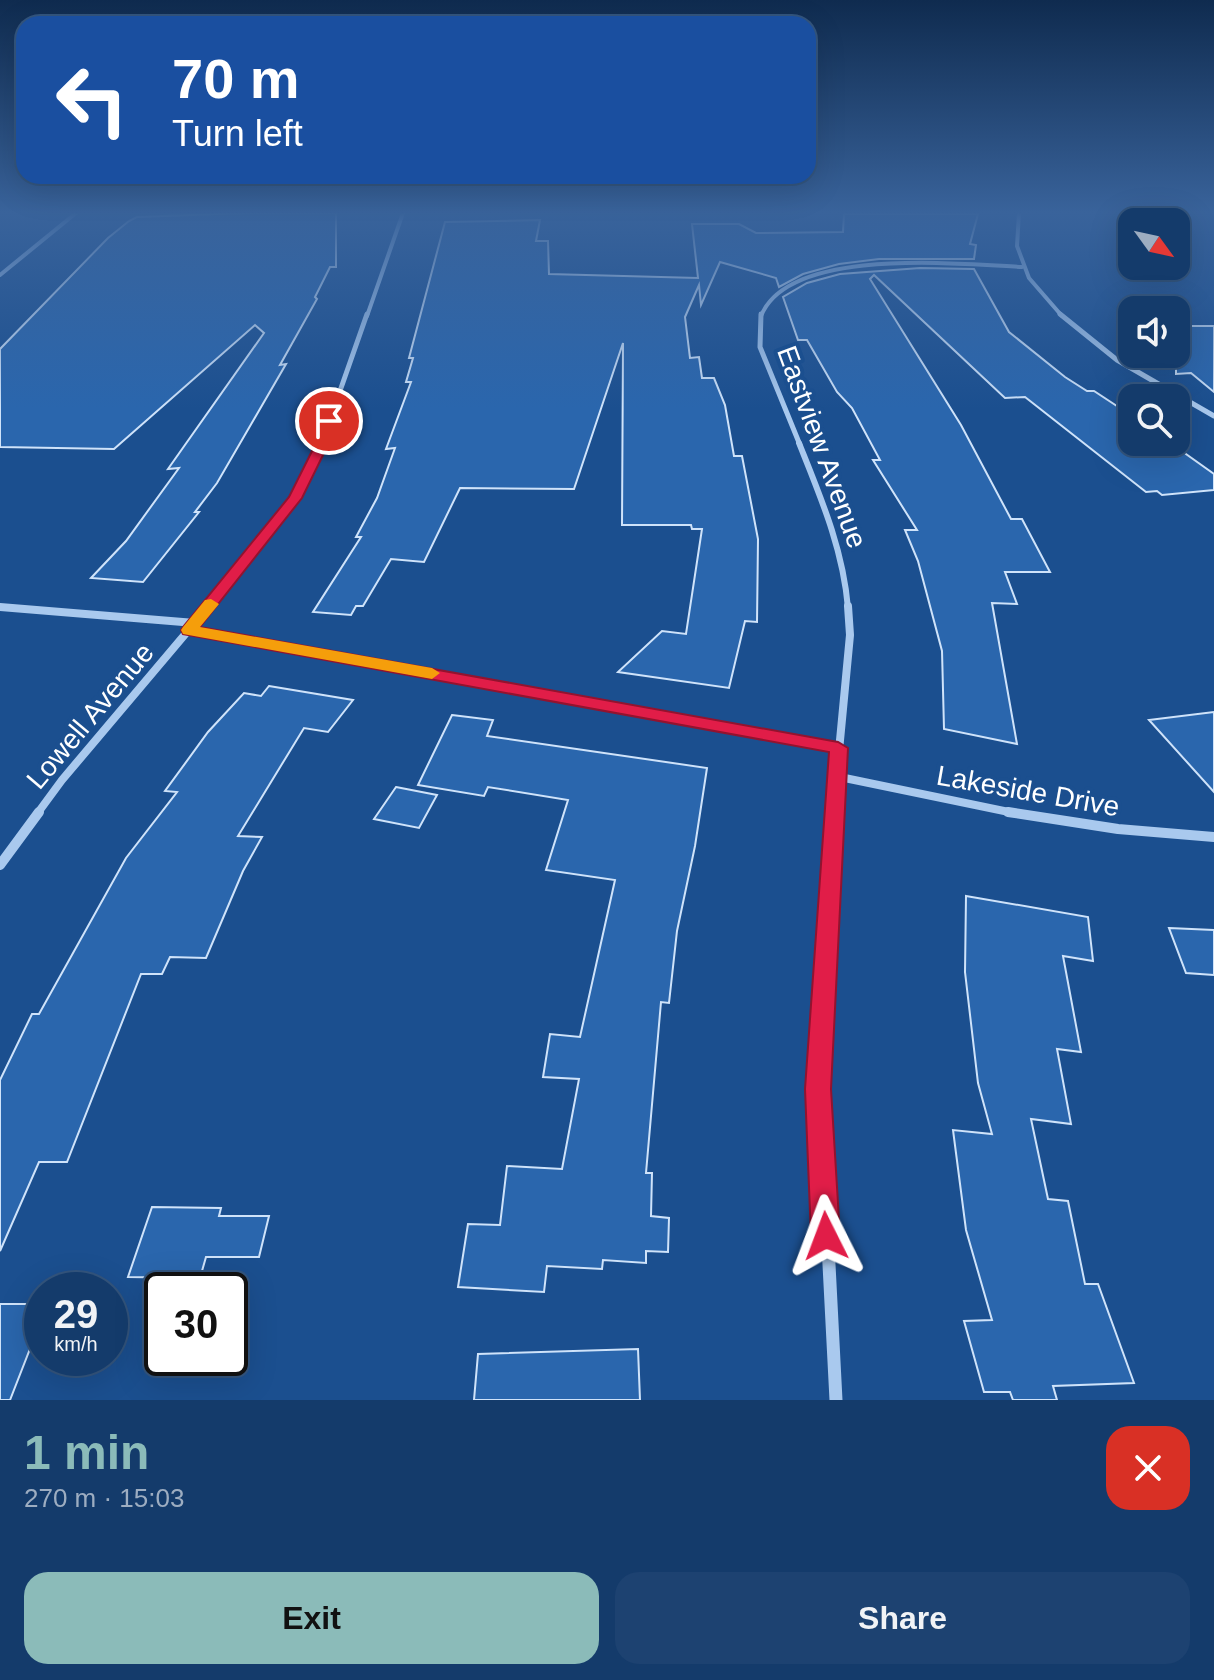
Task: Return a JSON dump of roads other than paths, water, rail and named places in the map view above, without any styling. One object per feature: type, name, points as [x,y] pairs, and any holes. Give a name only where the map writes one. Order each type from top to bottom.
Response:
[{"type":"street","name":"Lowell Avenue","points":[[0,865],[62,780],[192,627],[295,498],[319,451],[380,278]]},
{"type":"street","name":"Eastview Avenue","points":[[804,278],[783,287],[766,302],[758,315],[756,331],[833,528],[845,573],[850,635],[835,776],[818,1089],[836,1400]]},
{"type":"street","points":[[1031,278],[1068,324],[1110,356],[1214,416]]},
{"type":"street","points":[[0,607],[192,627]]},
{"type":"street","name":"Lakeside Drive","points":[[835,776],[1013,815],[1152,835],[1214,837]]},
{"type":"lane","points":[[192,627],[838,748]]}]
